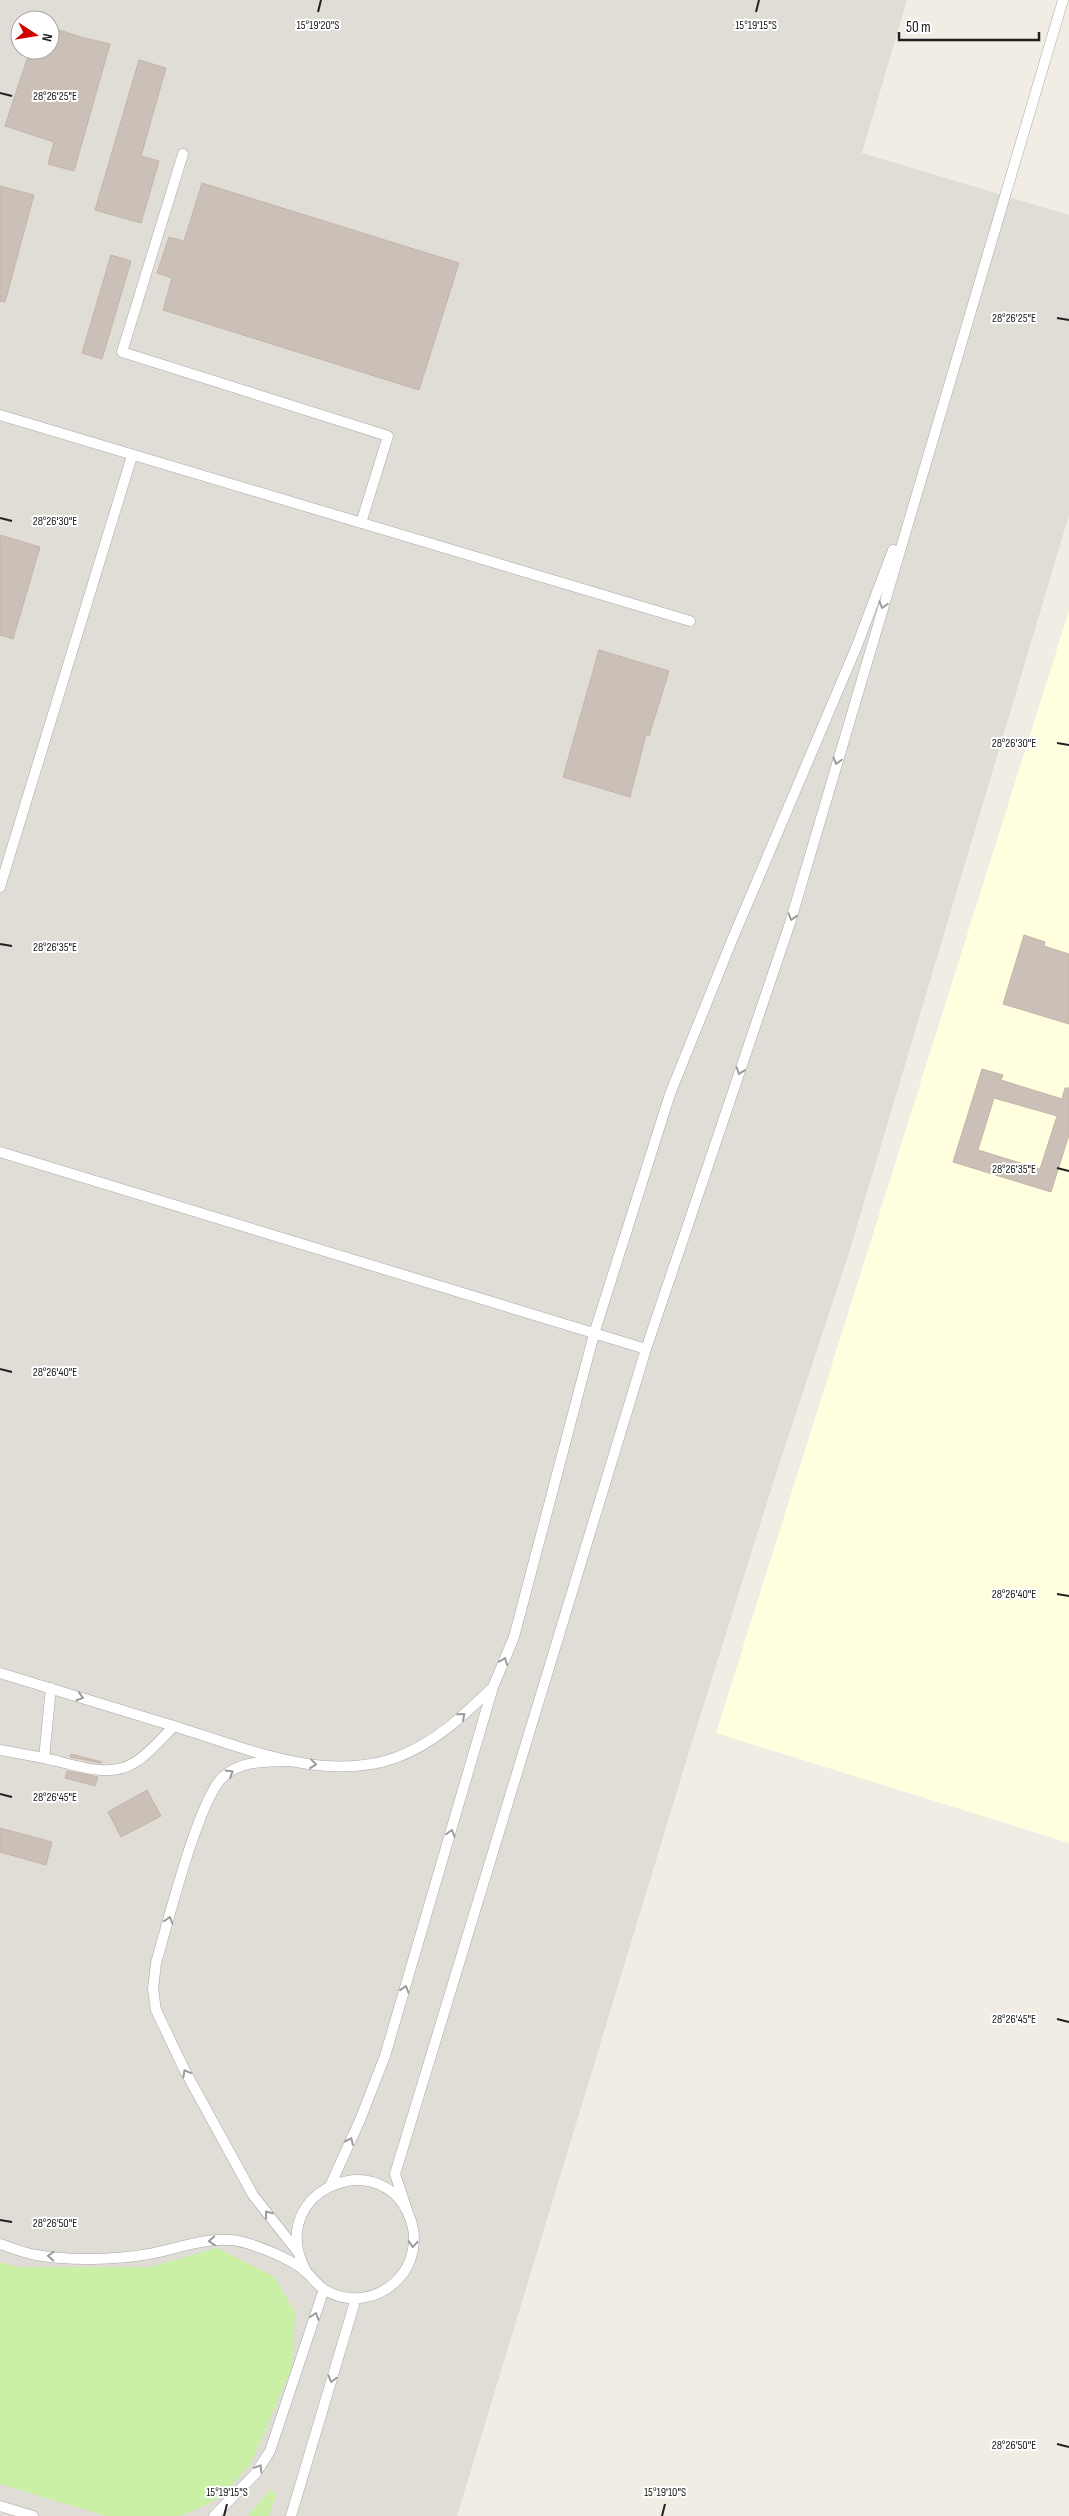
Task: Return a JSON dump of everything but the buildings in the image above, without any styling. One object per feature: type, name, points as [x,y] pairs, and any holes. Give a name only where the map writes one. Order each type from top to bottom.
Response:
[{"type":"lane","points":[[0,2244],[36,2255],[108,2259],[150,2254],[203,2242],[231,2240],[267,2250],[306,2271],[324,2289],[334,2294],[356,2298],[381,2292],[402,2276],[413,2252],[413,2226],[394,2174],[646,1349],[790,923],[921,474],[1063,0]]},
{"type":"lane","points":[[183,154],[122,352],[388,436],[361,523]]},
{"type":"lane","points":[[0,415],[132,456],[690,621]]},
{"type":"lane","points":[[0,887],[132,456]]},
{"type":"lane","points":[[330,2186],[360,2120],[384,2056],[493,1687],[514,1637],[594,1334],[670,1094],[732,940],[856,648],[921,474]]},
{"type":"lane","points":[[0,1152],[646,1349]]},
{"type":"lane","points":[[0,1672],[289,1761]]},
{"type":"lane","points":[[298,2252],[248,2186],[184,2069],[156,2010],[153,1989],[156,1963],[203,1808],[223,1777],[248,1762],[289,1761],[346,1767],[394,1758],[426,1744],[459,1719],[493,1687]]},
{"type":"lane","points":[[44,1758],[51,1688]]},
{"type":"lane","points":[[0,1750],[110,1771],[123,1769],[136,1762],[174,1726]]},
{"type":"lane","points":[[306,2271],[298,2252],[296,2239],[302,2213],[314,2196],[330,2186],[342,2182],[368,2182],[392,2193],[408,2213]]},
{"type":"lane","points":[[214,2516],[256,2473],[270,2451],[324,2289]]},
{"type":"lane","points":[[291,2516],[356,2298]]},
{"type":"lane","points":[[0,2506],[33,2516]]},
{"type":"shaded area","points":[[0,0],[907,0],[862,153],[1069,215],[1069,515],[848,1256],[775,1477],[688,1755],[457,2516],[0,2516]]},
{"type":"shaded area","points":[[1069,611],[1069,1843],[716,1733]]},
{"type":"green space","points":[[217,2248],[274,2277],[295,2312],[292,2367],[251,2463],[224,2494],[204,2506],[179,2516],[106,2516],[0,2484],[0,2262],[16,2267],[150,2267]]},
{"type":"green space","points":[[271,2489],[276,2494],[269,2516],[248,2516]]}]
